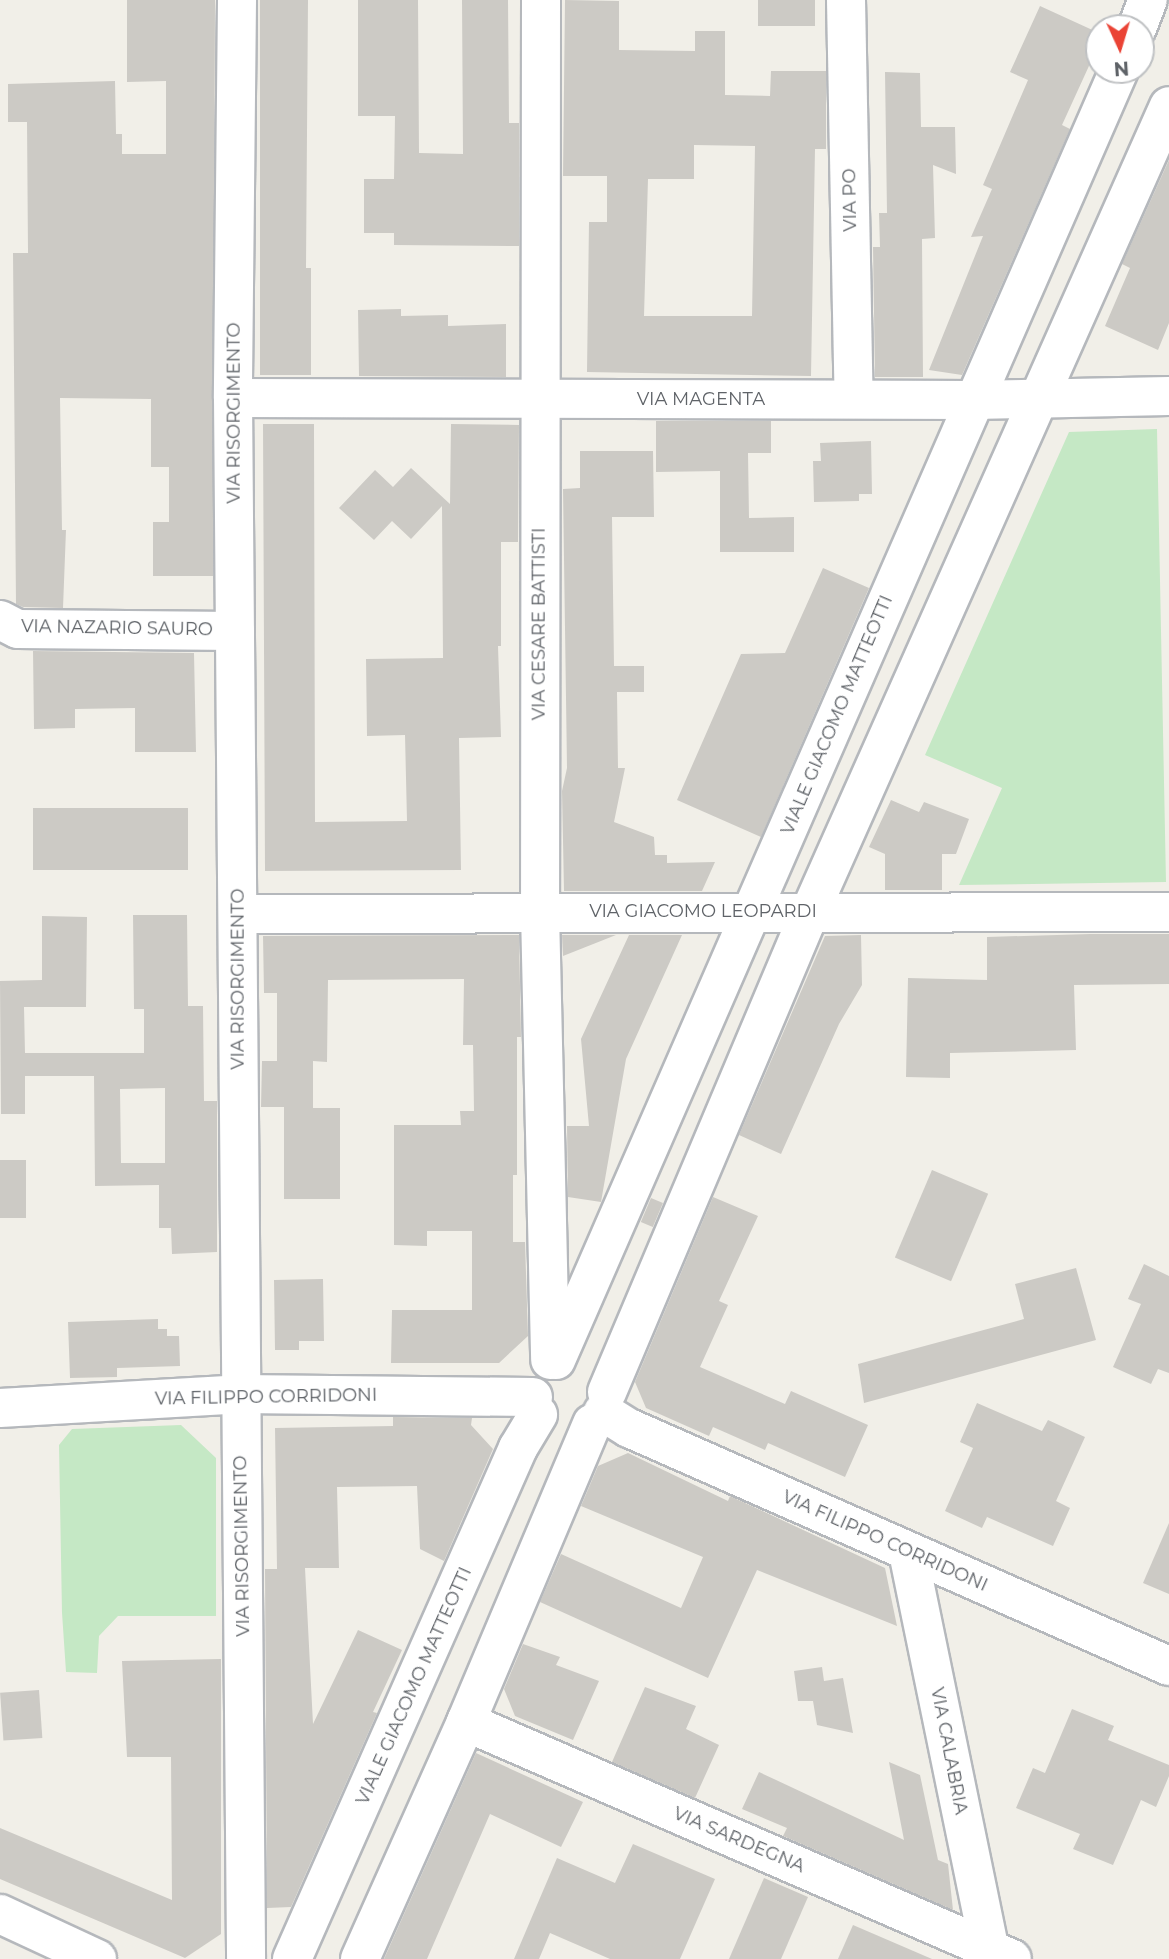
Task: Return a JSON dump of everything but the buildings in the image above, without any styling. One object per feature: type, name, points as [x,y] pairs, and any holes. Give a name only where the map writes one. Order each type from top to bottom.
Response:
[{"type":"street","name":"VIA RISORGIMENTO","points":[[237,0],[233,398],[246,1959]]},
{"type":"street","name":"VIA CESARE BATTISTI","points":[[541,0],[540,912],[547,1249],[553,1361]]},
{"type":"street","name":"VIA PO","points":[[846,0],[855,399]]},
{"type":"street","name":"VIALE GIACOMO MATTEOTTI","points":[[553,1361],[1113,84]]},
{"type":"street","points":[[360,1959],[601,1409],[810,912],[1169,107]]},
{"type":"street","name":"VIA MAGENTA","points":[[233,398],[973,400],[1169,396]]},
{"type":"street","name":"VIA NAZARIO SAURO","points":[[0,620],[18,629],[235,631]]},
{"type":"street","name":"VIA GIACOMO LEOPARDI","points":[[238,914],[1169,912]]},
{"type":"street","points":[[547,1249],[598,1263]]},
{"type":"street","points":[[573,1357],[589,1362],[602,1375],[601,1409],[573,1431],[554,1428],[535,1406],[536,1377],[553,1361],[573,1357]]},
{"type":"street","name":"VIA FILIPPO CORRIDONI","points":[[0,1408],[240,1394],[535,1406]]},
{"type":"street","name":"VIALE GIACOMO MATTEOTTI","points":[[292,1959],[519,1448],[535,1406]]},
{"type":"street","name":"VIA FILIPPO CORRIDONI","points":[[601,1409],[629,1428],[1169,1666]]},
{"type":"street","name":"VIA CALABRIA","points":[[908,1552],[1001,1954]]},
{"type":"street","name":"VIA SARDEGNA","points":[[466,1722],[1001,1954]]},
{"type":"street","points":[[0,1914],[97,1959]]},
{"type":"green space","points":[[1157,429],[1166,882],[959,885],[1002,788],[925,755],[1069,432]]},
{"type":"green space","points":[[181,1425],[216,1458],[216,1616],[118,1616],[99,1636],[97,1673],[66,1672],[62,1613],[59,1445],[72,1429]]}]
